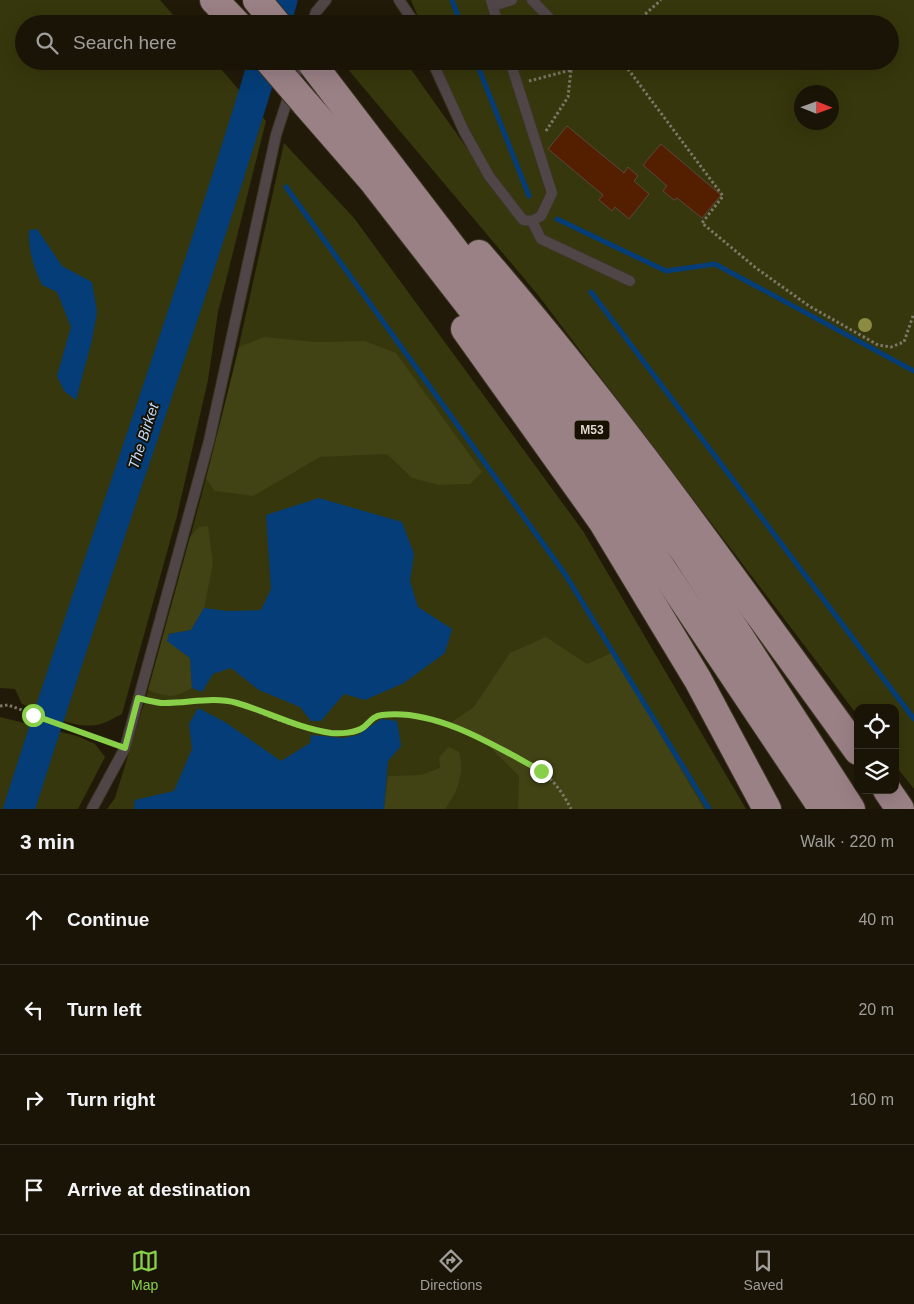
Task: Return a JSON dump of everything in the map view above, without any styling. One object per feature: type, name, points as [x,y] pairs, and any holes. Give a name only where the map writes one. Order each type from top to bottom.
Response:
[{"type":"highway","points":[[257,0],[270,15]]},
{"type":"highway","name":"M53","points":[[277,70],[372,180],[588,458],[823,809]]},
{"type":"highway","name":"M53","points":[[314,70],[685,552],[852,809]]},
{"type":"highway","points":[[315,70],[533,316],[658,478],[857,749]]},
{"type":"highway","points":[[305,103],[602,521],[698,680],[767,809]]},
{"type":"highway","points":[[890,794],[900,809]]},
{"type":"lane","points":[[315,15],[326,0]]},
{"type":"lane","points":[[399,0],[409,15]]},
{"type":"lane","points":[[492,3],[512,0]]},
{"type":"lane","points":[[532,0],[546,15]]},
{"type":"lane","points":[[92,809],[125,748],[207,449],[276,135],[304,70]]},
{"type":"lane","points":[[436,70],[464,130],[489,176],[523,220],[532,222],[541,216],[552,193],[513,70]]},
{"type":"lane","points":[[532,222],[541,240],[630,281]]},
{"type":"path","points":[[644,15],[661,0]]},
{"type":"path","points":[[517,84],[571,70],[568,97],[537,144]]},
{"type":"path","points":[[629,70],[724,196],[702,223],[756,268],[809,306],[878,345],[891,347],[904,342],[914,313]]},
{"type":"path","points":[[138,698],[160,703],[214,700],[236,703],[290,723],[332,733],[362,729],[375,716],[383,714],[414,717],[437,722],[486,741],[541,771],[557,787],[571,809]]},
{"type":"path","points":[[0,706],[8,706],[125,748]]},
{"type":"shaded area","points":[[0,0],[160,0],[173,15],[15,15],[15,70],[222,70],[266,121],[218,312],[208,380],[177,516],[122,714],[104,723],[91,726],[71,723],[22,704],[15,689],[0,688]]},
{"type":"shaded area","points":[[411,0],[914,0],[914,789],[899,770],[899,704],[854,704],[854,711],[538,295],[349,70],[411,70],[496,189],[442,70],[899,70],[899,15],[417,15]]},
{"type":"shaded area","points":[[284,143],[354,218],[583,531],[746,809],[107,809],[115,798],[159,655],[228,395]]},
{"type":"shaded area","points":[[264,337],[315,342],[365,341],[396,353],[482,472],[470,484],[439,485],[412,478],[387,454],[320,457],[253,496],[215,491],[206,479],[239,347]]},
{"type":"shaded area","points":[[208,526],[213,564],[204,608],[191,630],[169,634],[190,658],[192,688],[180,694],[170,696],[148,690],[190,537],[199,527]]},
{"type":"shaded area","points":[[546,637],[587,664],[613,652],[704,809],[518,809],[519,776],[487,744],[446,726],[474,707],[510,653]]},
{"type":"shaded area","points":[[0,717],[77,736],[95,744],[105,757],[78,809],[0,809]]},
{"type":"shaded area","points":[[449,747],[459,752],[461,774],[454,796],[445,809],[384,809],[388,776],[421,775],[440,768],[439,757]]},
{"type":"water","points":[[37,229],[62,266],[92,282],[97,312],[92,340],[76,400],[64,391],[57,376],[71,327],[57,292],[42,285],[34,265],[29,245],[29,230]]},
{"type":"water","points":[[319,498],[402,522],[414,554],[410,581],[418,607],[452,629],[445,653],[404,683],[365,700],[344,694],[321,721],[311,721],[300,707],[259,690],[231,668],[213,674],[202,692],[192,688],[190,658],[167,641],[169,634],[191,630],[204,608],[227,611],[261,610],[271,589],[266,515]]},
{"type":"water","points":[[198,708],[225,722],[281,761],[310,743],[311,735],[343,738],[358,735],[381,719],[397,721],[401,746],[388,761],[384,809],[134,809],[135,800],[174,791],[192,749],[189,724]]},
{"type":"building","points":[[567,126],[624,173],[628,167],[638,176],[634,181],[649,194],[629,219],[615,207],[612,211],[599,200],[603,195],[548,149]]},
{"type":"building","points":[[661,144],[721,195],[702,218],[677,198],[674,200],[663,191],[667,186],[643,165]]},
{"type":"waterway","name":"The Birket","points":[[278,15],[282,0]]},
{"type":"waterway","points":[[452,0],[458,15]]},
{"type":"waterway","name":"The Birket","points":[[19,809],[205,249],[261,70]]},
{"type":"waterway","points":[[480,70],[529,196]]},
{"type":"waterway","points":[[229,176],[242,178]]},
{"type":"waterway","points":[[286,187],[565,574],[709,809]]},
{"type":"waterway","points":[[557,219],[666,271],[715,264],[914,371]]},
{"type":"waterway","points":[[591,292],[914,719]]},
{"type":"route","points":[[33,715],[125,748],[138,698],[160,703],[214,700],[236,703],[268,716],[332,733],[362,729],[375,716],[383,714],[414,717],[437,722],[486,741],[541,771]]}]
